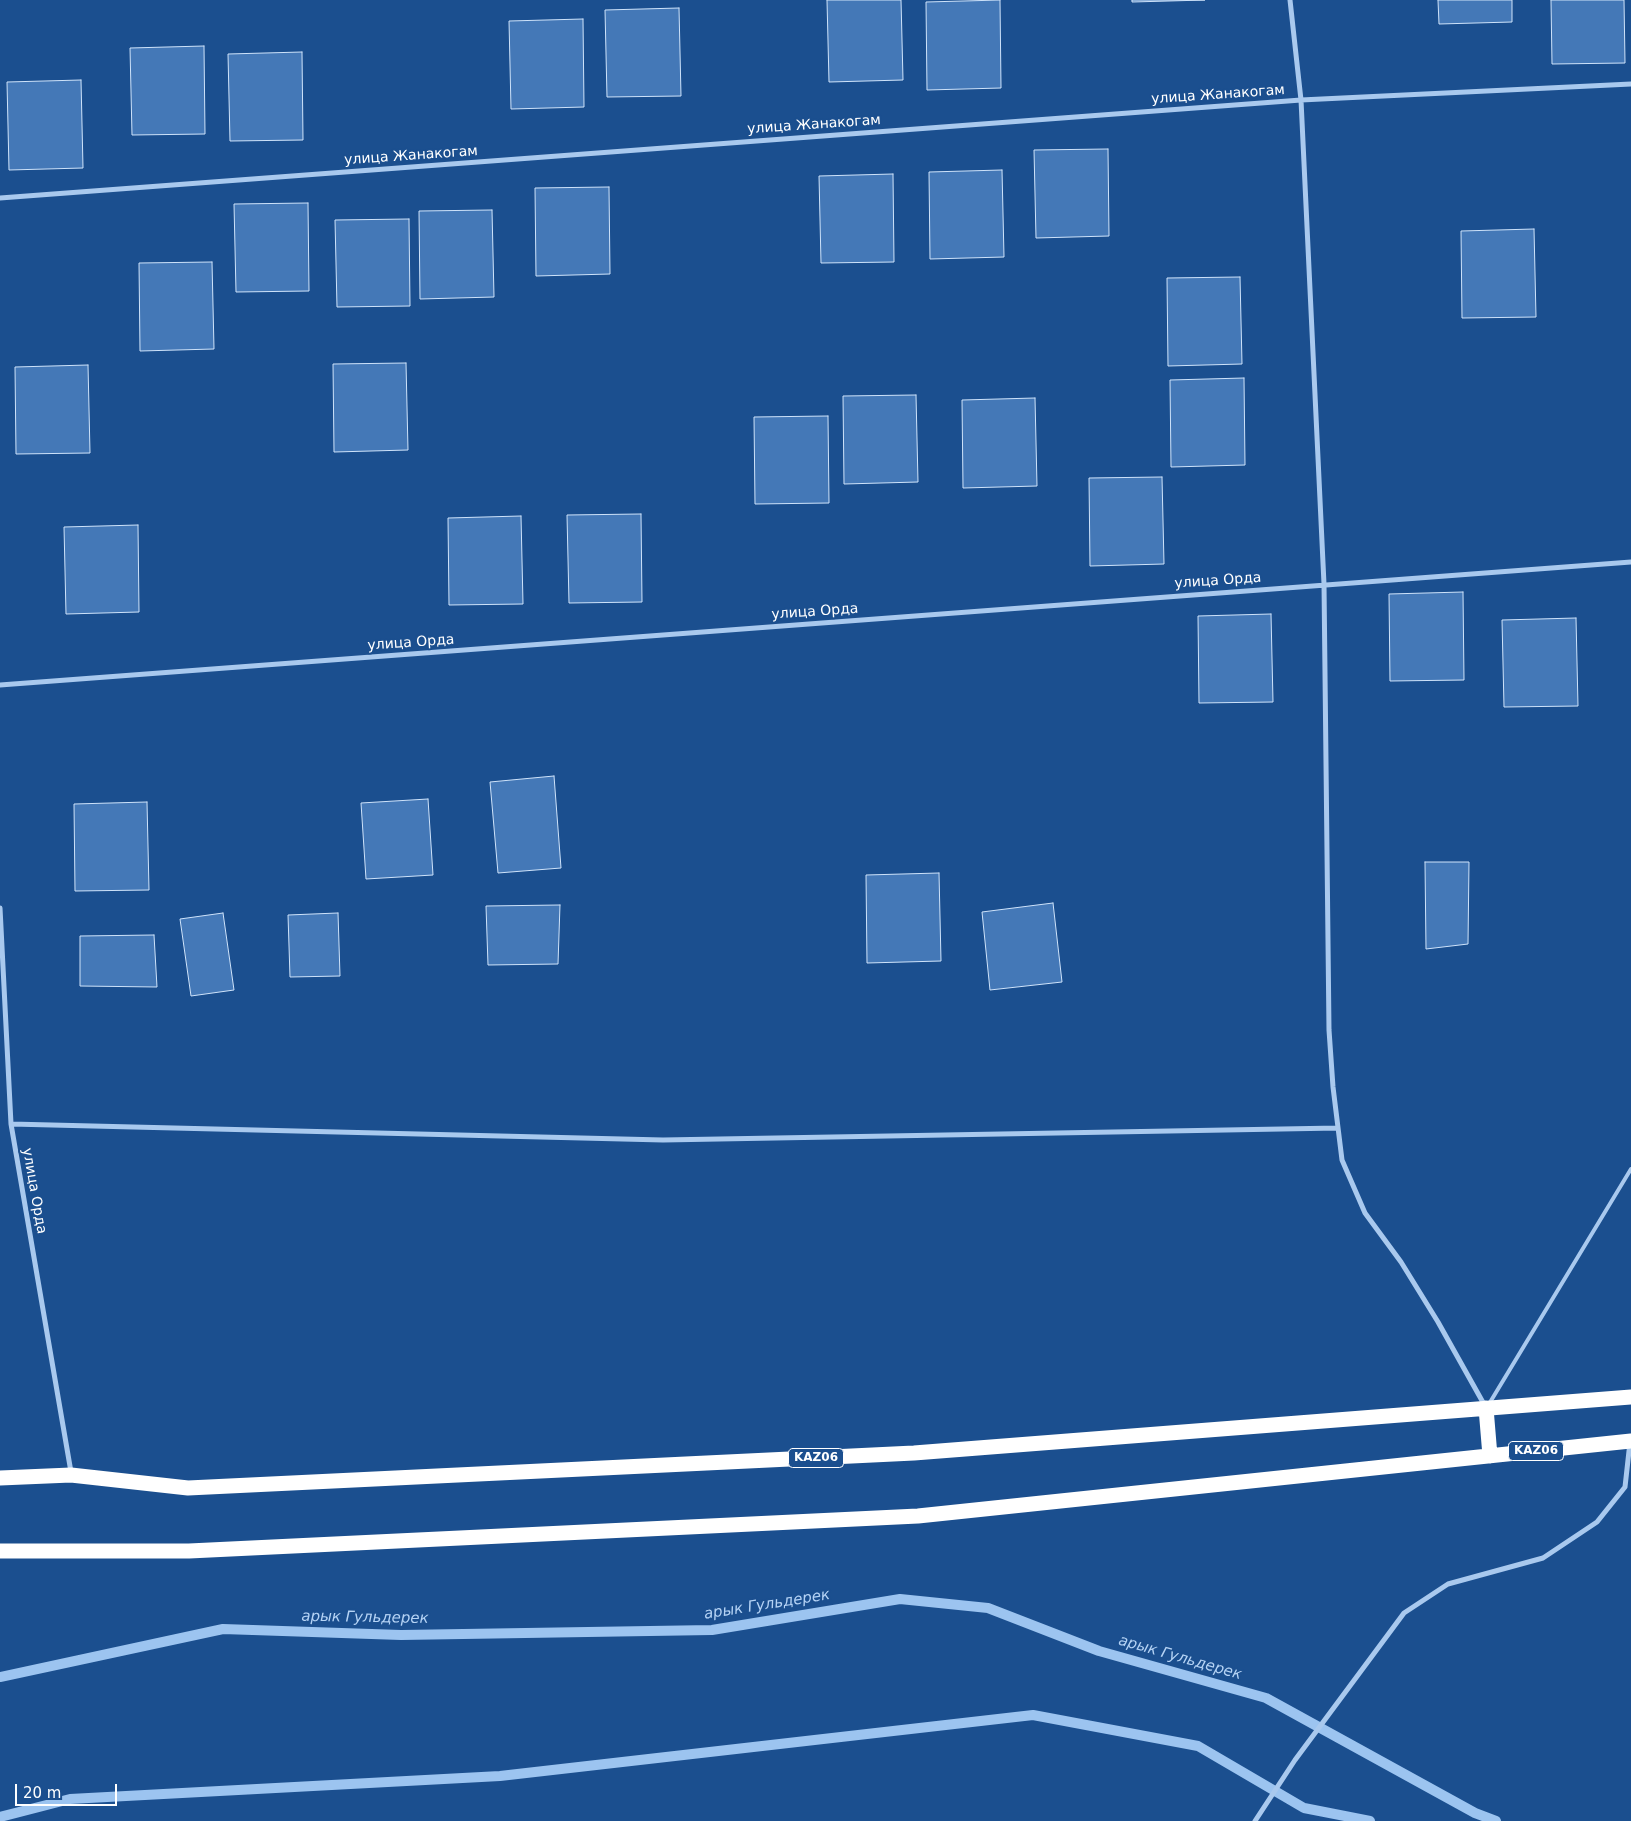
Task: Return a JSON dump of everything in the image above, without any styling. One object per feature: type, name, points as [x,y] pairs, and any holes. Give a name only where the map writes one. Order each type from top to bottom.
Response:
[{"type":"highway","name":"KАZ06","points":[[0,1478],[71,1475],[188,1488],[914,1453],[1631,1397]]},
{"type":"highway","points":[[1486,1408],[1490,1456]]},
{"type":"highway","name":"KАZ06","points":[[0,1551],[189,1551],[918,1516],[1631,1441]]},
{"type":"street","points":[[1290,0],[1301,100],[1324,584],[1329,1030],[1342,1160],[1365,1213],[1401,1262],[1438,1322],[1486,1408]]},
{"type":"street","name":"улица Жанакогам","points":[[0,198],[1301,100],[1631,84]]},
{"type":"street","name":"улица Орда","points":[[0,685],[1631,562]]},
{"type":"street","name":"улица Орда","points":[[0,908],[11,1124],[71,1475]]},
{"type":"street","points":[[11,1124],[663,1140],[1338,1128]]},
{"type":"street","points":[[1255,1821],[1295,1760],[1404,1613],[1448,1584],[1543,1558],[1597,1522],[1625,1487],[1631,1441]]},
{"type":"lane","points":[[1486,1408],[1631,1169]]},
{"type":"building","points":[[827,0],[901,0],[903,80],[829,82]]},
{"type":"building","points":[[1000,0],[1001,88],[927,90],[926,2]]},
{"type":"building","points":[[1132,0],[1205,0],[1132,2]]},
{"type":"building","points":[[1438,0],[1512,0],[1512,22],[1439,24]]},
{"type":"building","points":[[1551,0],[1624,0],[1625,63],[1552,64]]},
{"type":"building","points":[[679,8],[681,96],[607,97],[605,10]]},
{"type":"building","points":[[583,19],[584,107],[511,109],[509,21]]},
{"type":"building","points":[[204,46],[205,134],[132,135],[130,48]]},
{"type":"building","points":[[302,52],[303,140],[230,141],[228,54]]},
{"type":"building","points":[[81,80],[83,168],[9,170],[7,82]]},
{"type":"building","points":[[1108,149],[1109,236],[1036,238],[1034,150]]},
{"type":"building","points":[[1002,170],[1004,257],[930,259],[929,172]]},
{"type":"building","points":[[893,174],[894,262],[821,263],[819,176]]},
{"type":"building","points":[[609,187],[610,274],[536,276],[535,188]]},
{"type":"building","points":[[308,203],[309,291],[236,292],[234,204]]},
{"type":"building","points":[[492,210],[494,297],[420,299],[419,211]]},
{"type":"building","points":[[409,219],[410,306],[337,307],[335,220]]},
{"type":"building","points":[[1534,229],[1536,317],[1462,318],[1461,231]]},
{"type":"building","points":[[212,262],[214,349],[140,351],[139,263]]},
{"type":"building","points":[[1240,277],[1242,364],[1168,366],[1167,278]]},
{"type":"building","points":[[406,363],[408,450],[334,452],[333,364]]},
{"type":"building","points":[[88,365],[90,453],[16,454],[15,367]]},
{"type":"building","points":[[1244,378],[1245,465],[1171,467],[1170,380]]},
{"type":"building","points":[[916,395],[918,482],[844,484],[843,396]]},
{"type":"building","points":[[1035,398],[1037,486],[963,488],[962,400]]},
{"type":"building","points":[[828,416],[829,503],[755,504],[754,417]]},
{"type":"building","points":[[1162,477],[1164,564],[1090,566],[1089,478]]},
{"type":"building","points":[[641,514],[642,602],[569,603],[567,515]]},
{"type":"building","points":[[521,516],[523,604],[449,605],[448,518]]},
{"type":"building","points":[[138,525],[139,612],[66,614],[64,527]]},
{"type":"building","points":[[1463,592],[1464,680],[1390,681],[1389,594]]},
{"type":"building","points":[[1271,614],[1273,702],[1199,703],[1198,616]]},
{"type":"building","points":[[1576,618],[1578,706],[1504,707],[1502,620]]},
{"type":"building","points":[[554,776],[561,868],[498,873],[490,782]]},
{"type":"building","points":[[428,799],[433,875],[366,879],[361,803]]},
{"type":"building","points":[[147,802],[149,890],[75,891],[74,804]]},
{"type":"building","points":[[1425,862],[1469,862],[1468,944],[1426,949]]},
{"type":"building","points":[[939,873],[941,961],[867,963],[866,875]]},
{"type":"building","points":[[1053,903],[1062,982],[990,990],[982,912]]},
{"type":"building","points":[[560,905],[558,964],[488,965],[486,906]]},
{"type":"building","points":[[223,913],[234,990],[191,996],[180,919]]},
{"type":"building","points":[[338,913],[340,976],[290,977],[288,915]]},
{"type":"building","points":[[154,935],[157,987],[80,986],[80,936]]},
{"type":"waterway","name":"арык Гульдерек","points":[[0,1677],[223,1629],[401,1635],[712,1630],[900,1599],[988,1608],[1099,1651],[1266,1698],[1475,1813],[1496,1821]]},
{"type":"waterway","points":[[0,1817],[70,1799],[500,1776],[1033,1715],[1198,1746],[1304,1808],[1370,1821]]}]
